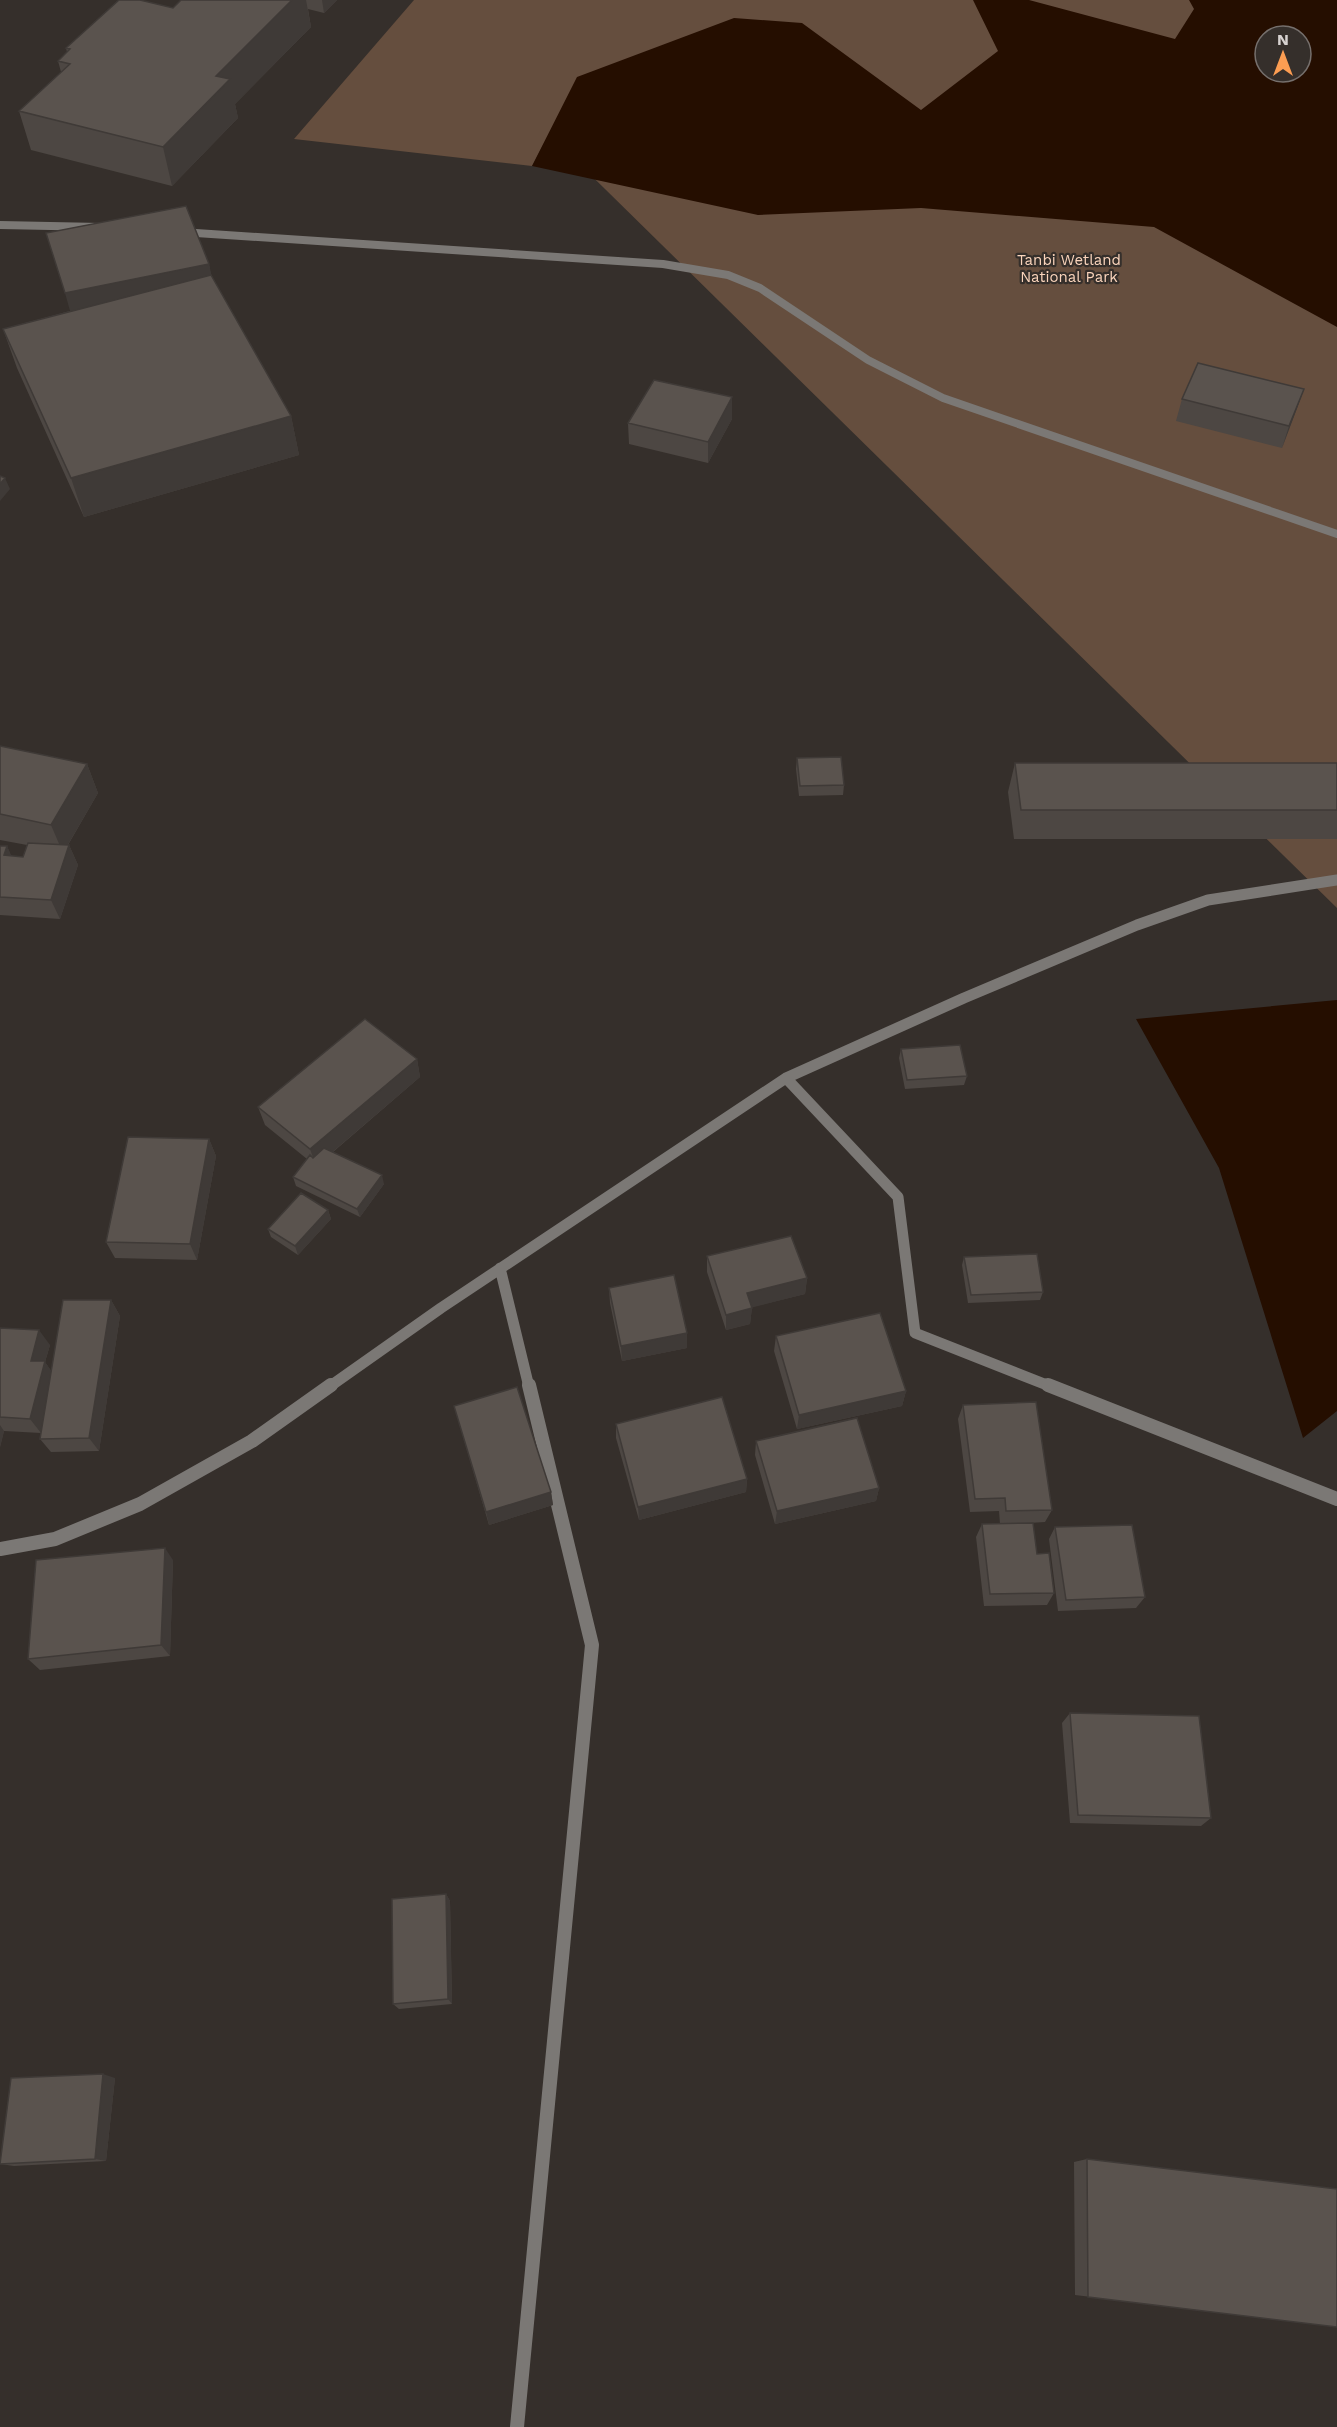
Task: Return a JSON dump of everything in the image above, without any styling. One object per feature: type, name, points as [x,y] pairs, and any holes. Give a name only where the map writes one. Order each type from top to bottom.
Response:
[{"type":"street","points":[[0,225],[116,228]]},
{"type":"street","points":[[172,231],[641,263],[728,275],[760,288],[868,360],[943,398],[1337,534]]},
{"type":"street","points":[[0,1549],[55,1539],[140,1504],[252,1441],[500,1268],[786,1078],[964,998],[1137,925],[1208,900],[1337,880]]},
{"type":"street","points":[[786,1078],[898,1197],[915,1333],[1337,1499]]},
{"type":"street","points":[[500,1268],[592,1646],[517,2427]]},
{"type":"green space","name":"Tanbi Wetland National Park","points":[[414,0],[1337,0],[1337,908],[549,134],[532,166],[294,139]]},
{"type":"shaded area","points":[[973,0],[1029,0],[1175,39],[1194,9],[1189,0],[1337,0],[1337,327],[1154,227],[921,208],[758,215],[532,166],[577,77],[734,18],[802,23],[921,110],[998,51]]},
{"type":"shaded area","points":[[1337,1000],[1337,1411],[1303,1438],[1219,1168],[1136,1019]]},
{"type":"building","points":[[119,0],[140,0],[173,8],[181,0],[292,0],[216,76],[230,79],[163,147],[19,111],[70,64],[58,61],[70,49],[66,48]]},
{"type":"building","points":[[186,206],[209,264],[65,293],[46,233]]},
{"type":"building","points":[[211,275],[291,416],[71,478],[3,329]]},
{"type":"building","points":[[1198,363],[1304,389],[1289,426],[1182,399]]},
{"type":"building","points":[[654,380],[732,397],[708,442],[628,423]]},
{"type":"building","points":[[0,746],[87,764],[51,825],[0,814]]},
{"type":"building","points":[[841,757],[844,785],[800,786],[797,758]]},
{"type":"building","points":[[1015,763],[1337,763],[1337,810],[1021,810]]},
{"type":"building","points":[[28,843],[69,845],[51,900],[0,897],[0,846],[7,846],[4,855],[23,857]]},
{"type":"building","points":[[365,1019],[417,1059],[310,1149],[258,1107]]},
{"type":"building","points":[[960,1045],[967,1076],[907,1080],[901,1049]]},
{"type":"building","points":[[128,1137],[209,1139],[190,1244],[106,1242]]},
{"type":"building","points":[[324,1148],[382,1175],[357,1209],[293,1177],[310,1155],[313,1158]]},
{"type":"building","points":[[301,1193],[328,1210],[295,1246],[268,1229]]},
{"type":"building","points":[[791,1236],[807,1278],[747,1293],[752,1308],[726,1315],[707,1256]]},
{"type":"building","points":[[1037,1254],[1043,1292],[971,1295],[964,1257]]},
{"type":"building","points":[[674,1275],[687,1333],[621,1346],[609,1288]]},
{"type":"building","points":[[63,1300],[111,1300],[89,1438],[40,1439]]},
{"type":"building","points":[[880,1313],[906,1391],[799,1415],[776,1336]]},
{"type":"building","points":[[0,1328],[39,1330],[31,1361],[45,1361],[30,1419],[0,1417]]},
{"type":"building","points":[[517,1387],[551,1492],[486,1512],[454,1406]]},
{"type":"building","points":[[722,1397],[747,1479],[638,1507],[616,1424]]},
{"type":"building","points":[[1036,1402],[1052,1510],[1006,1511],[1005,1498],[975,1499],[963,1405]]},
{"type":"building","points":[[857,1418],[879,1488],[777,1511],[756,1441]]},
{"type":"building","points":[[1033,1523],[1037,1554],[1049,1553],[1054,1593],[990,1594],[982,1524]]},
{"type":"building","points":[[1132,1525],[1145,1597],[1066,1600],[1055,1527]]},
{"type":"building","points":[[165,1548],[161,1645],[28,1659],[36,1560]]},
{"type":"building","points":[[1070,1713],[1199,1716],[1211,1818],[1078,1815]]},
{"type":"building","points":[[446,1894],[448,1999],[393,2004],[392,1899]]},
{"type":"building","points":[[103,2074],[95,2159],[0,2164],[11,2078]]},
{"type":"building","points":[[1087,2159],[1337,2189],[1337,2327],[1088,2297]]}]
